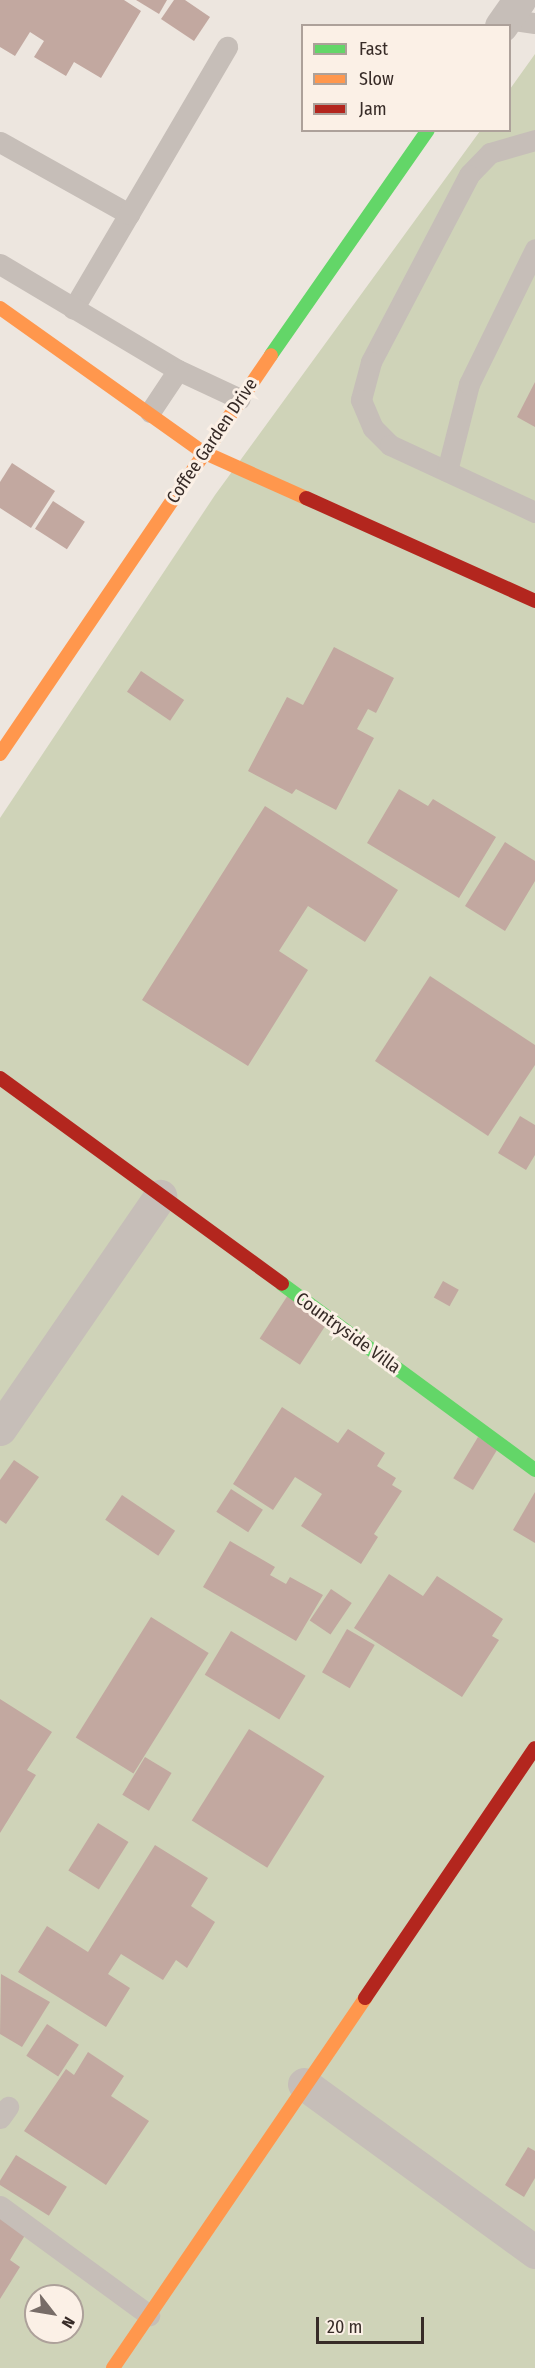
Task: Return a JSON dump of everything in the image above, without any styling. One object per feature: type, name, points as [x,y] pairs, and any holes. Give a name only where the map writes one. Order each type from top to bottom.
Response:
[{"type":"street","name":"Coffee Garden Drive","points":[[0,754],[203,452],[427,132]]},
{"type":"street","points":[[0,308],[150,412],[203,452],[535,601]]},
{"type":"street","name":"Countryside Villa","points":[[0,1078],[535,1470]]},
{"type":"street","points":[[0,1429],[160,1196]]},
{"type":"street","points":[[113,2368],[304,2084],[535,1748]]},
{"type":"street","points":[[304,2084],[535,2252]]},
{"type":"lane","points":[[73,309],[228,47]]},
{"type":"lane","points":[[535,140],[490,153],[469,175],[371,362],[361,400],[373,428],[390,445],[535,512]]},
{"type":"lane","points":[[0,142],[129,214]]},
{"type":"lane","points":[[447,471],[454,430],[469,384],[535,249]]},
{"type":"lane","points":[[0,264],[178,370],[240,399]]},
{"type":"lane","points":[[150,412],[178,370]]},
{"type":"lane","points":[[0,2206],[149,2314]]},
{"type":"green space","points":[[535,54],[535,2368],[0,2368],[0,818],[215,495],[479,132],[511,132],[511,88]]},
{"type":"building","points":[[0,0],[124,0],[141,11],[101,78],[74,62],[66,76],[34,57],[44,41],[30,32],[15,56],[0,47]]},
{"type":"building","points":[[136,0],[167,0],[159,14]]},
{"type":"building","points":[[174,0],[185,0],[210,17],[194,41],[161,19]]},
{"type":"building","points":[[535,382],[535,427],[517,417]]},
{"type":"building","points":[[12,463],[55,491],[31,528],[0,508],[0,482]]},
{"type":"building","points":[[53,501],[85,522],[67,549],[35,529]]},
{"type":"building","points":[[334,647],[394,678],[376,713],[368,709],[357,729],[374,738],[336,810],[296,789],[292,794],[248,771],[287,697],[303,705]]},
{"type":"building","points":[[141,671],[184,700],[170,721],[127,692]]},
{"type":"building","points":[[399,789],[428,806],[433,799],[496,837],[459,898],[367,843]]},
{"type":"building","points":[[265,806],[398,890],[365,942],[308,906],[279,951],[308,970],[248,1066],[142,1000]]},
{"type":"building","points":[[505,842],[535,861],[535,881],[505,931],[465,906]]},
{"type":"building","points":[[430,976],[535,1045],[535,1065],[488,1136],[375,1061]]},
{"type":"building","points":[[520,1116],[535,1125],[535,1155],[526,1170],[498,1153]]},
{"type":"building","points":[[443,1281],[459,1290],[450,1306],[434,1298]]},
{"type":"building","points":[[288,1295],[328,1321],[300,1365],[260,1339]]},
{"type":"building","points":[[282,1407],[338,1443],[348,1429],[385,1453],[377,1466],[396,1478],[392,1485],[402,1491],[374,1534],[378,1537],[361,1564],[301,1526],[322,1494],[295,1477],[273,1510],[233,1484]]},
{"type":"building","points":[[478,1437],[498,1449],[473,1490],[453,1478]]},
{"type":"building","points":[[14,1460],[39,1477],[6,1524],[0,1520],[0,1480]]},
{"type":"building","points":[[231,1489],[263,1510],[248,1532],[216,1512]]},
{"type":"building","points":[[535,1492],[535,1543],[513,1530]]},
{"type":"building","points":[[122,1495],[175,1531],[158,1556],[105,1520]]},
{"type":"building","points":[[230,1541],[275,1567],[270,1575],[286,1584],[290,1577],[323,1595],[296,1641],[203,1587]]},
{"type":"building","points":[[389,1574],[423,1596],[437,1576],[503,1619],[492,1636],[499,1640],[462,1697],[354,1628]]},
{"type":"building","points":[[331,1589],[352,1603],[330,1634],[310,1621]]},
{"type":"building","points":[[151,1617],[209,1653],[133,1773],[76,1737]]},
{"type":"building","points":[[347,1629],[375,1645],[350,1688],[322,1672]]},
{"type":"building","points":[[231,1631],[306,1676],[279,1720],[205,1675]]},
{"type":"building","points":[[0,1699],[52,1732],[27,1770],[36,1775],[0,1833]]},
{"type":"building","points":[[249,1729],[324,1776],[267,1868],[192,1821]]},
{"type":"building","points":[[145,1757],[172,1773],[149,1811],[122,1795]]},
{"type":"building","points":[[98,1823],[129,1842],[99,1890],[68,1870]]},
{"type":"building","points":[[155,1845],[208,1878],[191,1906],[215,1922],[187,1968],[176,1960],[163,1980],[121,1954],[108,1974],[130,1988],[106,2027],[18,1972],[47,1926],[88,1952]]},
{"type":"building","points":[[1,1974],[50,2002],[22,2047],[0,2034]]},
{"type":"building","points":[[47,2024],[79,2045],[58,2077],[26,2056]]},
{"type":"building","points":[[88,2052],[124,2076],[111,2096],[149,2121],[106,2185],[24,2131],[66,2069],[74,2075]]},
{"type":"building","points":[[528,2147],[535,2151],[535,2178],[524,2197],[505,2185]]},
{"type":"building","points":[[16,2155],[67,2187],[49,2216],[0,2185],[0,2181]]},
{"type":"building","points":[[0,2215],[27,2232],[10,2260],[20,2267],[0,2299]]},
{"type":"traffic: fast","points":[[271,355],[427,132]]},
{"type":"traffic: fast","points":[[282,1284],[535,1470]]},
{"type":"traffic: slow","points":[[0,308],[203,452],[306,498]]},
{"type":"traffic: slow","points":[[0,754],[271,355]]},
{"type":"traffic: slow","points":[[113,2368],[365,1998]]},
{"type":"traffic: jam","points":[[306,498],[535,601]]},
{"type":"traffic: jam","points":[[0,1078],[282,1284]]},
{"type":"traffic: jam","points":[[365,1998],[535,1748]]}]
